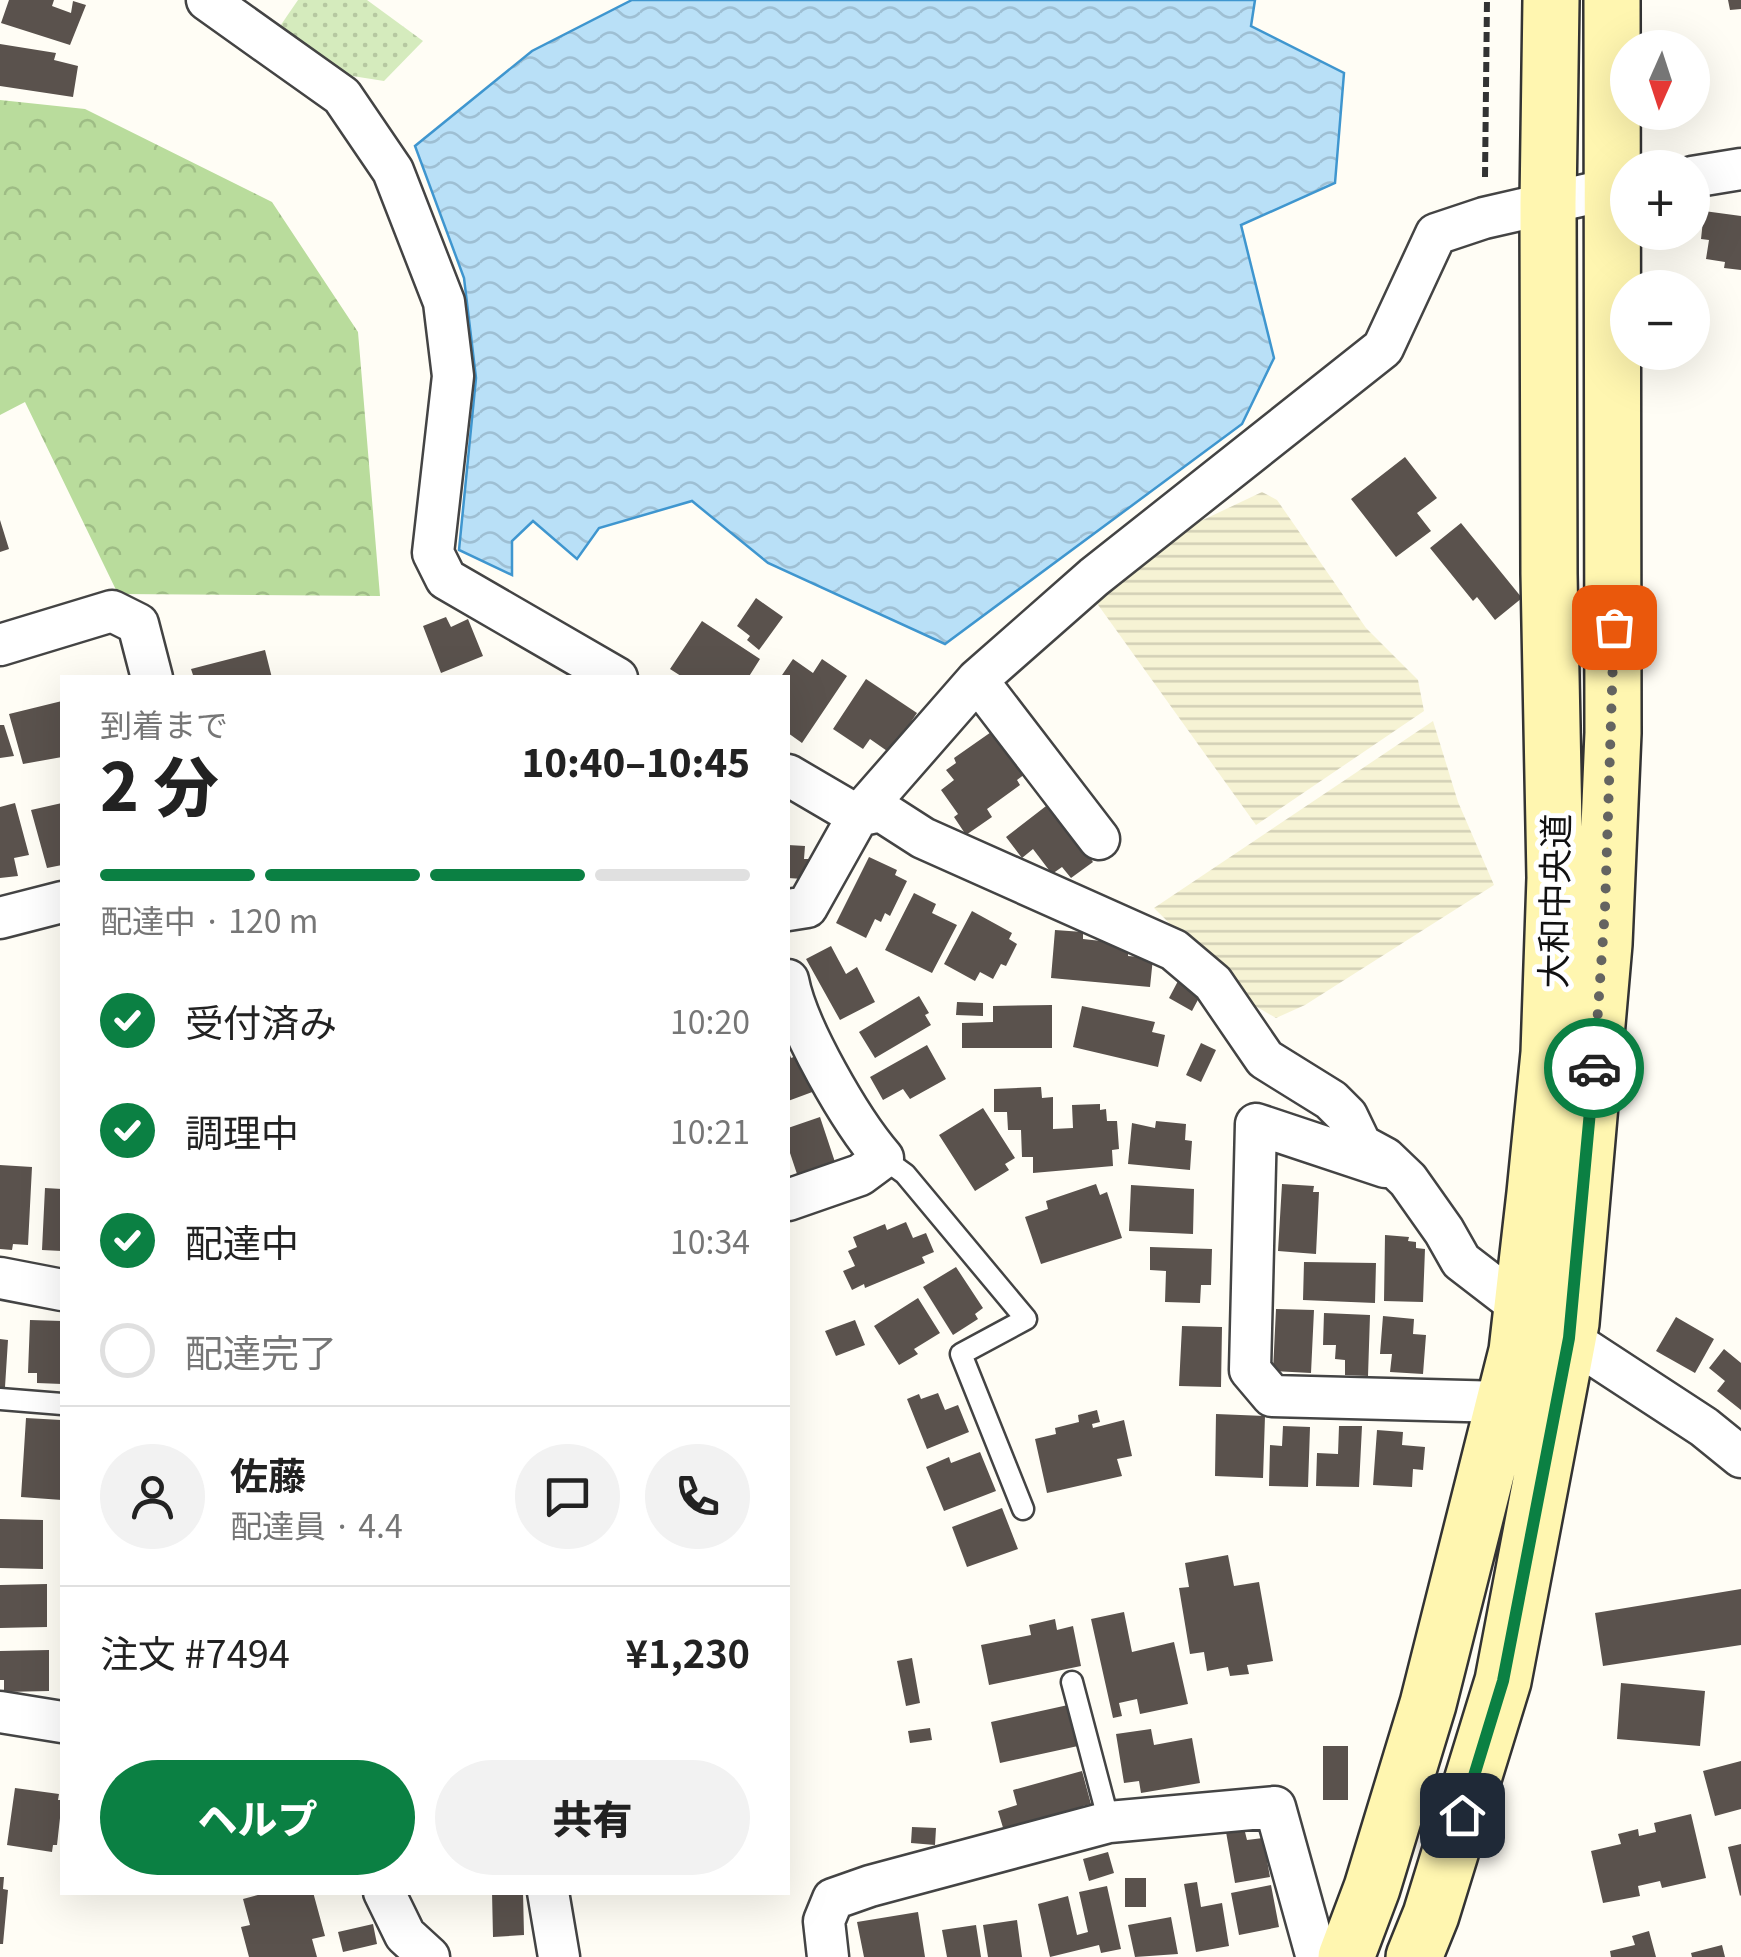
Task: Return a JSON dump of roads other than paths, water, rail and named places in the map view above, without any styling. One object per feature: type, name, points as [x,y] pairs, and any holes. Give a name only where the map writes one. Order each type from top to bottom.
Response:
[{"type":"street","points":[[207,0],[342,96],[393,171],[444,302],[453,376],[433,553],[446,579],[612,675]]},
{"type":"street","name":"大和中央道","points":[[1346,1957],[1372,1888],[1428,1704],[1516,1351],[1549,1054],[1555,878],[1549,574],[1551,0]]},
{"type":"street","name":"大和中央道","points":[[1612,0],[1618,150]]},
{"type":"street","points":[[1710,174],[1741,169]]},
{"type":"street","points":[[790,910],[807,907],[858,816],[978,680],[1094,578],[1382,348],[1436,234],[1484,218],[1610,188]]},
{"type":"street","name":"大和中央道","points":[[1414,1957],[1432,1915],[1503,1681],[1569,1338],[1604,944],[1613,734],[1618,250]]},
{"type":"street","points":[[0,646],[112,611],[138,624],[151,675]]},
{"type":"street","points":[[543,635],[556,675]]},
{"type":"street","points":[[978,680],[1100,839]]},
{"type":"street","points":[[790,776],[858,816],[881,811],[923,838],[1174,950],[1213,983],[1265,1059],[1331,1100],[1347,1116],[1362,1146],[1385,1158],[1398,1171],[1444,1231],[1461,1261],[1522,1308],[1704,1426],[1741,1457]]},
{"type":"street","points":[[0,918],[60,903]]},
{"type":"street","points":[[790,992],[792,1005],[862,1134],[883,1158],[860,1174],[790,1199]]},
{"type":"street","points":[[1398,1171],[1256,1124],[1250,1370],[1272,1396],[1504,1402]]},
{"type":"street","points":[[0,1278],[60,1290]]},
{"type":"street","points":[[0,1712],[60,1722]]},
{"type":"street","points":[[828,1957],[824,1922],[834,1899],[1109,1822],[1275,1806],[1315,1950],[1332,1957]]},
{"type":"street","points":[[386,1895],[406,1936],[429,1957]]},
{"type":"street","points":[[549,1895],[559,1957]]},
{"type":"lane","points":[[883,1158],[904,1174],[1026,1319],[961,1354],[1023,1509]]},
{"type":"lane","points":[[0,1399],[60,1404]]},
{"type":"lane","points":[[1072,1682],[1109,1822]]},
{"type":"water","points":[[632,0],[1255,0],[1251,26],[1344,73],[1335,183],[1241,225],[1274,358],[1242,424],[945,644],[768,563],[692,501],[599,528],[577,559],[533,521],[512,541],[512,575],[459,550],[476,378],[464,278],[415,146],[532,51]]}]
